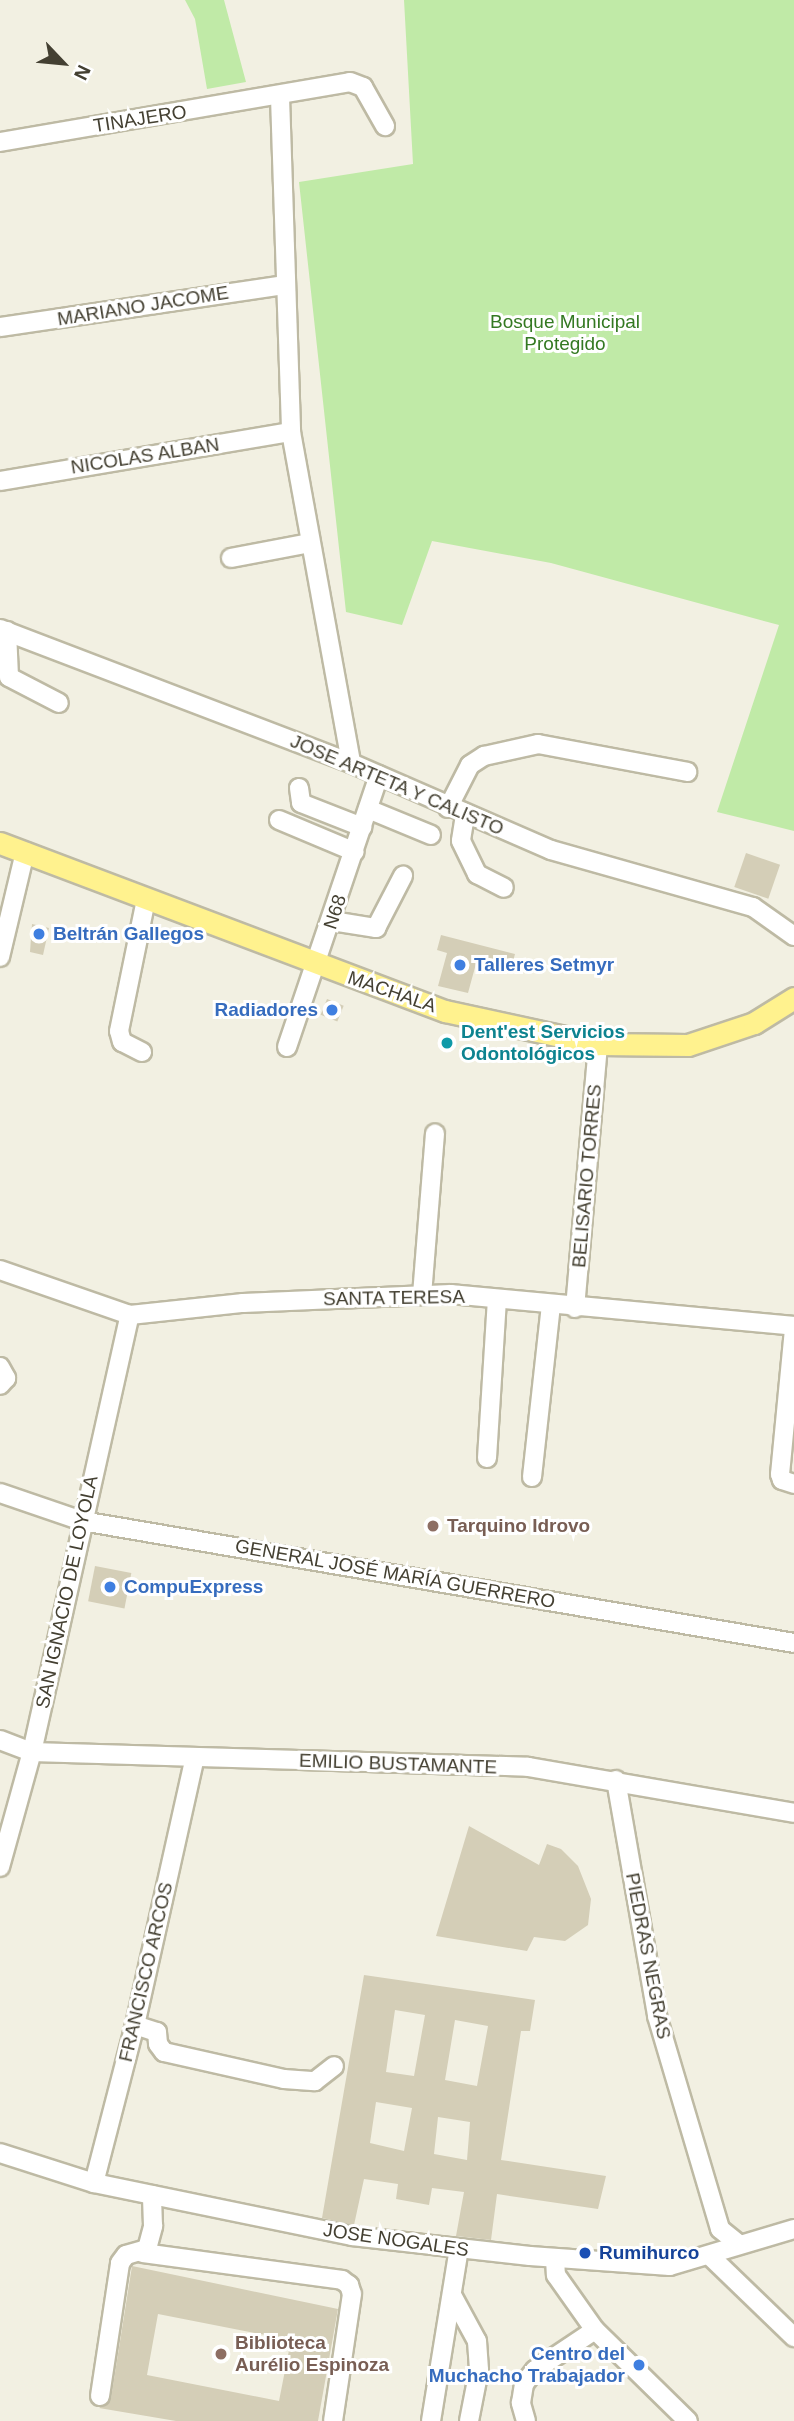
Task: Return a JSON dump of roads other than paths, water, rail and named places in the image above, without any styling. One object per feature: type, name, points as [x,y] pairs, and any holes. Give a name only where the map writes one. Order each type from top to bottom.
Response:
[{"type":"main road","name":"MACHALA","points":[[0,843],[317,966],[445,1011],[598,1044],[688,1045],[754,1023],[794,998]]},
{"type":"street","name":"TINAJERO","points":[[0,142],[280,97],[350,82],[363,87],[385,126]]},
{"type":"street","points":[[280,97],[291,432],[351,763]]},
{"type":"street","name":"MARIANO JACOME","points":[[0,327],[285,285]]},
{"type":"street","name":"NICOLAS ALBAN","points":[[0,481],[291,432]]},
{"type":"street","points":[[231,558],[310,543]]},
{"type":"street","points":[[4,630],[9,677],[59,703]]},
{"type":"street","name":"JOSE ARTETA Y CALISTO","points":[[4,630],[351,763],[448,808],[551,850],[753,907],[794,936]]},
{"type":"street","points":[[448,808],[470,765],[484,756],[538,744],[687,772]]},
{"type":"street","name":"N68","points":[[287,1046],[317,966],[379,775]]},
{"type":"street","points":[[299,788],[301,803],[362,827]]},
{"type":"street","points":[[368,809],[431,835]]},
{"type":"street","points":[[465,815],[461,841],[477,874],[504,888]]},
{"type":"street","points":[[279,820],[355,852]]},
{"type":"street","points":[[0,957],[25,852]]},
{"type":"street","points":[[332,921],[376,928],[403,876]]},
{"type":"street","points":[[142,1052],[122,1042],[119,1031],[146,900]]},
{"type":"street","name":"BELISARIO TORRES","points":[[575,1308],[598,1044]]},
{"type":"street","points":[[422,1295],[435,1134]]},
{"type":"street","name":"SANTA TERESA","points":[[0,1270],[131,1315],[243,1303],[422,1295],[497,1299],[794,1327]]},
{"type":"street","points":[[487,1458],[497,1299]]},
{"type":"street","points":[[531,1477],[551,1305]]},
{"type":"street","name":"SAN IGNACIO DE LOYOLA","points":[[0,1867],[32,1752],[82,1521],[131,1315]]},
{"type":"street","points":[[794,1327],[780,1474],[782,1480],[794,1484]]},
{"type":"street","points":[[0,1367],[6,1378],[0,1385]]},
{"type":"street","name":"GENERAL JOSÉ MARÍA GUERRERO","points":[[0,1493],[82,1521],[794,1643]]},
{"type":"street","name":"EMILIO BUSTAMANTE","points":[[0,1740],[32,1752],[194,1760],[528,1767],[617,1780],[794,1813]]},
{"type":"street","name":"FRANCISCO ARCOS","points":[[94,2183],[135,2025],[194,1760]]},
{"type":"street","name":"PIEDRAS NEGRAS","points":[[617,1780],[657,2017],[720,2229],[737,2243]]},
{"type":"street","points":[[135,2025],[157,2032],[158,2045],[164,2052],[284,2079],[315,2081],[334,2066]]},
{"type":"street","name":"JOSE NOGALES","points":[[0,2153],[94,2183],[352,2236],[459,2249],[670,2266],[710,2256],[737,2243],[794,2228]]},
{"type":"street","points":[[143,2253],[152,2234],[152,2195]]},
{"type":"street","points":[[431,2421],[459,2249]]},
{"type":"street","points":[[100,2396],[120,2263],[126,2255],[143,2253],[342,2280],[349,2285],[352,2294],[333,2421]]},
{"type":"street","points":[[710,2256],[794,2337]]},
{"type":"street","points":[[555,2258],[556,2275],[595,2330],[688,2421]]},
{"type":"street","points":[[452,2295],[474,2330],[479,2352],[469,2421]]},
{"type":"street","points":[[526,2421],[521,2403],[524,2384],[534,2370],[595,2330]]},
{"type":"place","name":"Beltrán Gallegos","points":[[39,934]]},
{"type":"place","name":"Talleres Setmyr","points":[[460,965]]},
{"type":"place","name":"Radiadores","points":[[332,1010]]},
{"type":"place","name":"Dent'est Servicios Odontológicos","points":[[447,1043]]},
{"type":"place","name":"Tarquino Idrovo","points":[[433,1526]]},
{"type":"place","name":"CompuExpress","points":[[110,1587]]},
{"type":"place","name":"Rumihurco","points":[[585,2253]]},
{"type":"place","name":"Biblioteca Aurélio Espinoza","points":[[221,2354]]},
{"type":"place","name":"Centro del Muchacho Trabajador","points":[[639,2365]]},
{"type":"park label","name":"Bosque Municipal Protegido","points":[[565,333]]}]
